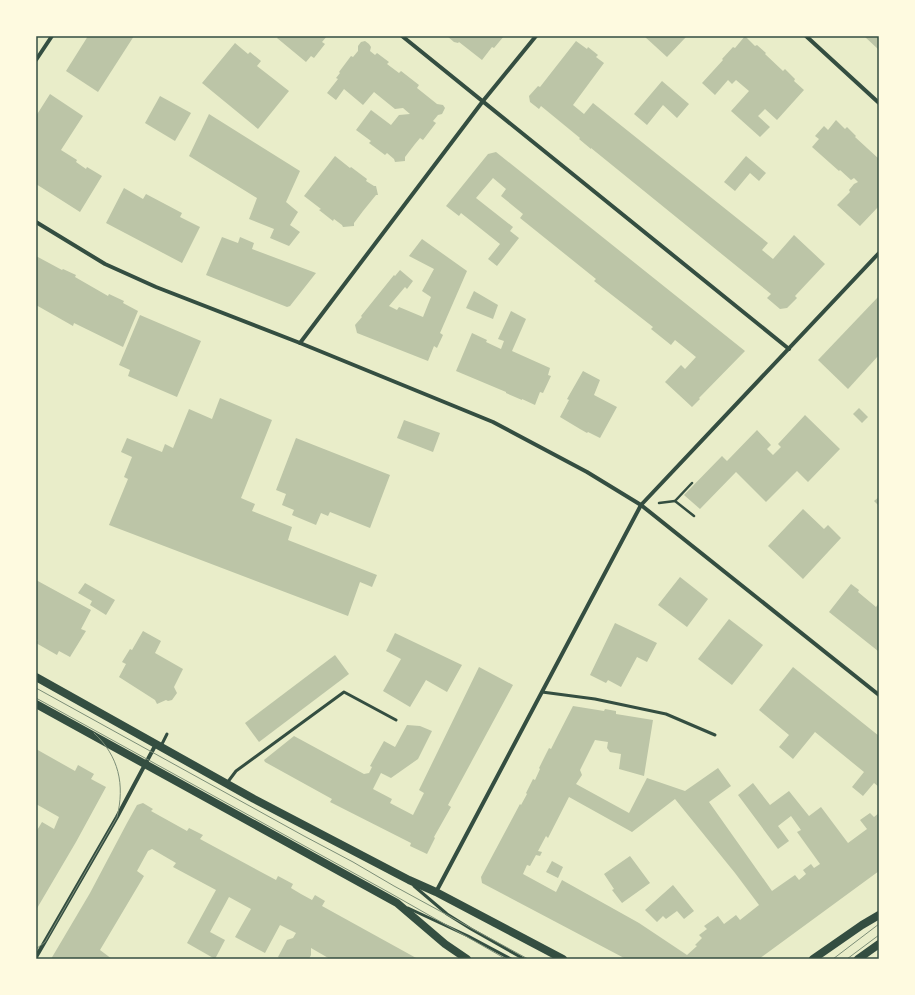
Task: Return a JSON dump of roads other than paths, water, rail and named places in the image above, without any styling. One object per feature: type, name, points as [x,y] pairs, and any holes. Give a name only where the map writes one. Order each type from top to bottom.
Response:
[{"type":"main road","points":[[36,677],[270,807],[563,959]]},
{"type":"main road","points":[[36,704],[397,903],[445,944],[467,959]]},
{"type":"main road","points":[[813,959],[879,915]]},
{"type":"main road","points":[[858,959],[879,944]]},
{"type":"street","points":[[36,60],[52,36]]},
{"type":"street","points":[[402,36],[788,349]]},
{"type":"street","points":[[300,343],[483,101],[536,36]]},
{"type":"street","points":[[806,36],[879,102]]},
{"type":"street","points":[[36,222],[105,264],[156,287],[300,343],[493,422],[587,472],[641,505],[879,695]]},
{"type":"street","points":[[436,892],[641,505],[879,254]]},
{"type":"street","points":[[36,957],[158,745]]},
{"type":"lane","points":[[227,783],[236,770],[344,692],[396,720]]},
{"type":"lane","points":[[542,692],[595,699],[666,714],[716,735]]},
{"type":"lane","points":[[158,745],[168,734]]},
{"type":"lane","points":[[409,880],[447,914],[471,930],[524,959]]},
{"type":"lane","points":[[397,903],[468,936],[511,959]]},
{"type":"tram line","points":[[36,688],[528,959]]},
{"type":"tram line","points":[[36,698],[390,893],[506,959]]},
{"type":"tram line","points":[[36,949],[45,942],[117,817],[120,794],[118,772],[109,751],[94,733]]},
{"type":"tram line","points":[[833,959],[879,924]]},
{"type":"tram line","points":[[847,959],[879,935]]}]
